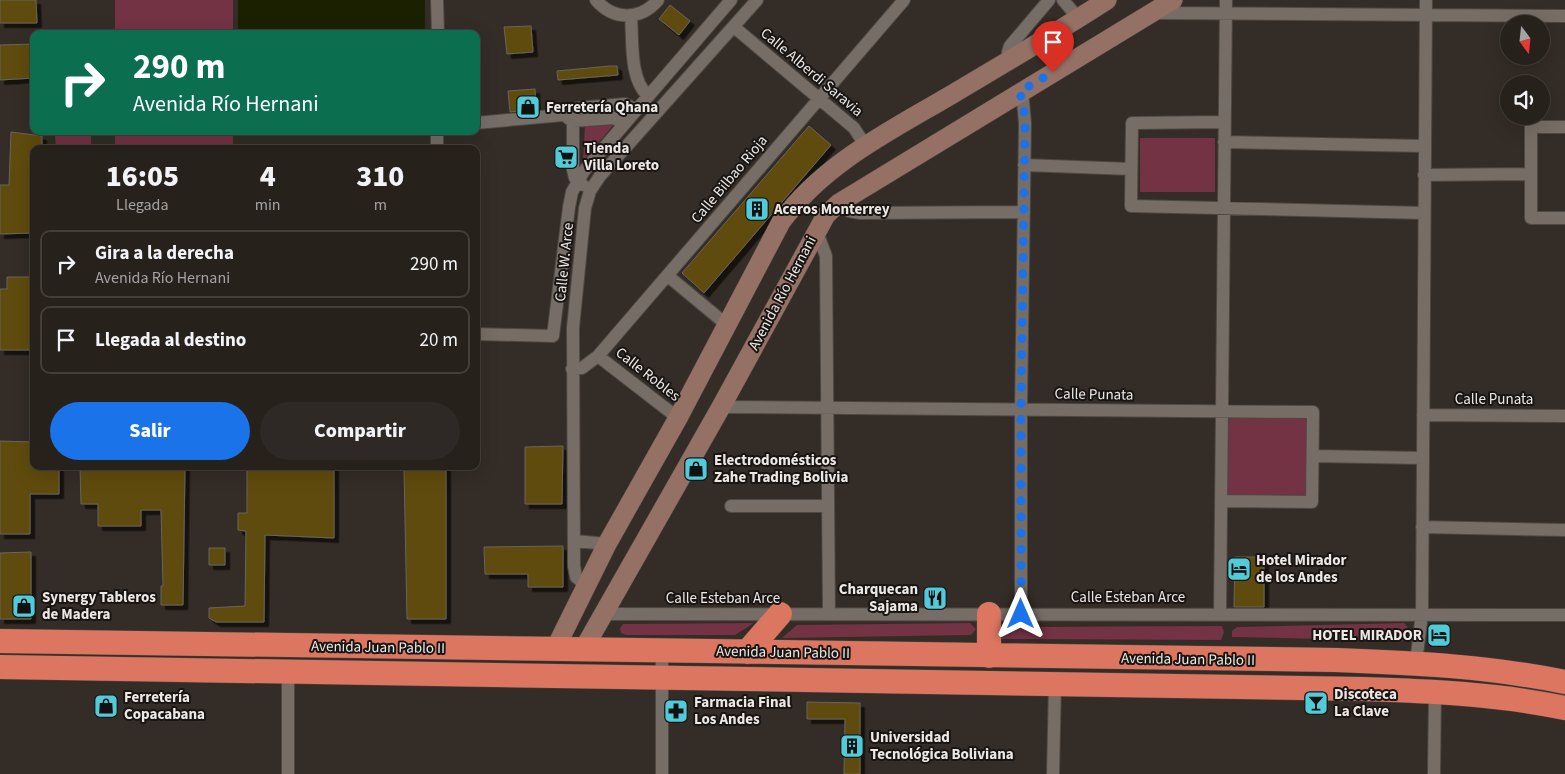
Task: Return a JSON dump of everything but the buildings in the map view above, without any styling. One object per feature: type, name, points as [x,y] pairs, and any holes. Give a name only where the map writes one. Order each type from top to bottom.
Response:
[{"type":"highway","points":[[747,652],[780,614]]},
{"type":"highway","points":[[989,614],[989,656]]},
{"type":"highway","name":"Avenida Juan Pablo II","points":[[0,641],[1416,663],[1506,670],[1565,682]]},
{"type":"highway","name":"Avenida Juan Pablo II","points":[[0,667],[1435,692],[1505,698],[1565,708]]},
{"type":"street","points":[[437,0],[438,30]]},
{"type":"street","points":[[596,0],[612,12],[632,16],[647,10],[658,0]]},
{"type":"street","name":"Calle W. Arce","points":[[480,334],[553,336],[569,207],[578,181],[624,124],[731,0]]},
{"type":"street","name":"Calle W. Arce","points":[[586,585],[576,577],[572,369],[584,217],[590,191],[600,176],[757,0]]},
{"type":"street","name":"Calle Bilbao Rioja","points":[[572,369],[582,368],[598,356],[904,0]]},
{"type":"street","points":[[1011,60],[1008,52],[1010,46],[1049,0]]},
{"type":"street","points":[[1063,0],[1078,18]]},
{"type":"street","points":[[554,649],[607,544],[678,418],[782,222],[793,206],[831,169],[865,145],[1011,60],[1107,0]]},
{"type":"street","name":"Avenida Río Hernani","points":[[582,650],[721,407],[826,215],[839,203],[1019,92],[1174,0]]},
{"type":"street","points":[[1220,614],[1226,0]]},
{"type":"street","points":[[1416,663],[1422,613],[1426,0]]},
{"type":"street","points":[[1155,13],[1565,16]]},
{"type":"street","points":[[632,16],[636,75],[641,89],[648,96]]},
{"type":"street","name":"Calle Alberdi Saravia","points":[[734,27],[854,128],[865,145]]},
{"type":"street","points":[[1019,92],[1025,112],[1021,410],[1021,614]]},
{"type":"street","points":[[568,118],[578,108],[625,104],[636,110]]},
{"type":"street","points":[[568,118],[573,170],[578,181],[590,191]]},
{"type":"street","points":[[480,123],[568,118],[614,118],[624,124]]},
{"type":"street","points":[[1224,122],[1132,123],[1132,206],[1424,213]]},
{"type":"street","points":[[1565,127],[1531,127],[1530,174],[1531,218],[1565,218]]},
{"type":"street","points":[[1224,142],[1425,146]]},
{"type":"street","points":[[1024,165],[1131,169]]},
{"type":"street","points":[[1424,175],[1530,174]]},
{"type":"street","points":[[839,203],[849,211],[860,213],[1024,212]]},
{"type":"street","points":[[814,234],[820,240],[826,256],[829,614]]},
{"type":"street","points":[[668,276],[727,325]]},
{"type":"street","name":"Calle Robles","points":[[598,356],[678,418]]},
{"type":"street","name":"Calle Punata","points":[[721,407],[1313,412],[1313,456]]},
{"type":"street","name":"Calle Punata","points":[[1423,415],[1565,416]]},
{"type":"street","points":[[1222,501],[1312,502],[1313,456],[1423,458]]},
{"type":"street","points":[[731,506],[828,506]]},
{"type":"street","points":[[1422,527],[1565,530]]},
{"type":"street","points":[[574,541],[607,544]]},
{"type":"street","name":"Calle Esteban Arce","points":[[601,614],[1422,613],[1565,615]]},
{"type":"street","points":[[662,651],[662,774]]},
{"type":"street","points":[[288,672],[288,774]]},
{"type":"street","points":[[1054,774],[1055,684]]},
{"type":"street","points":[[1434,774],[1435,692]]},
{"type":"shaded area","points":[[115,0],[233,0],[233,30],[115,30]]},
{"type":"shaded area","points":[[238,0],[425,0],[425,30],[238,30]]},
{"type":"shaded area","points":[[615,123],[583,161],[585,125]]},
{"type":"shaded area","points":[[55,135],[91,135],[91,145],[56,145]]},
{"type":"shaded area","points":[[115,135],[233,135],[233,144],[115,145]]},
{"type":"shaded area","points":[[1140,138],[1215,138],[1215,192],[1140,192]]},
{"type":"shaded area","points":[[1227,414],[1308,414],[1308,496],[1227,496]]},
{"type":"shaded area","points":[[754,623],[735,635],[626,635],[621,633],[620,628],[623,624]]},
{"type":"shaded area","points":[[970,623],[976,629],[971,635],[782,638],[797,625]]},
{"type":"shaded area","points":[[1404,623],[1416,637],[1415,641],[1232,637],[1232,631],[1237,627]]},
{"type":"shaded area","points":[[1222,626],[1224,632],[1221,640],[1001,639],[999,627]]},
{"type":"place","name":"Ferretería Qhana","points":[[528,107]]},
{"type":"place","name":"Tienda Villa Loreto","points":[[566,157]]},
{"type":"place","name":"Aceros Monterrey","points":[[757,209]]},
{"type":"place","name":"Electrodomésticos Zahe Trading Bolivia","points":[[696,469]]},
{"type":"place","name":"Hotel Mirador de los Andes","points":[[1239,569]]},
{"type":"place","name":"Charquecan Sajama","points":[[935,598]]},
{"type":"place","name":"Synergy Tableros de Madera","points":[[24,606]]},
{"type":"place","name":"HOTEL MIRADOR","points":[[1439,635]]},
{"type":"place","name":"Discoteca La Clave","points":[[1316,703]]},
{"type":"place","name":"Ferretería Copacabana","points":[[106,706]]},
{"type":"place","name":"Farmacia Final Los Andes","points":[[676,711]]},
{"type":"place","name":"Universidad Tecnológica Boliviana","points":[[852,746]]},
{"type":"route","points":[[1021,614],[1021,410],[1025,112],[1019,92],[1053,72]]}]
